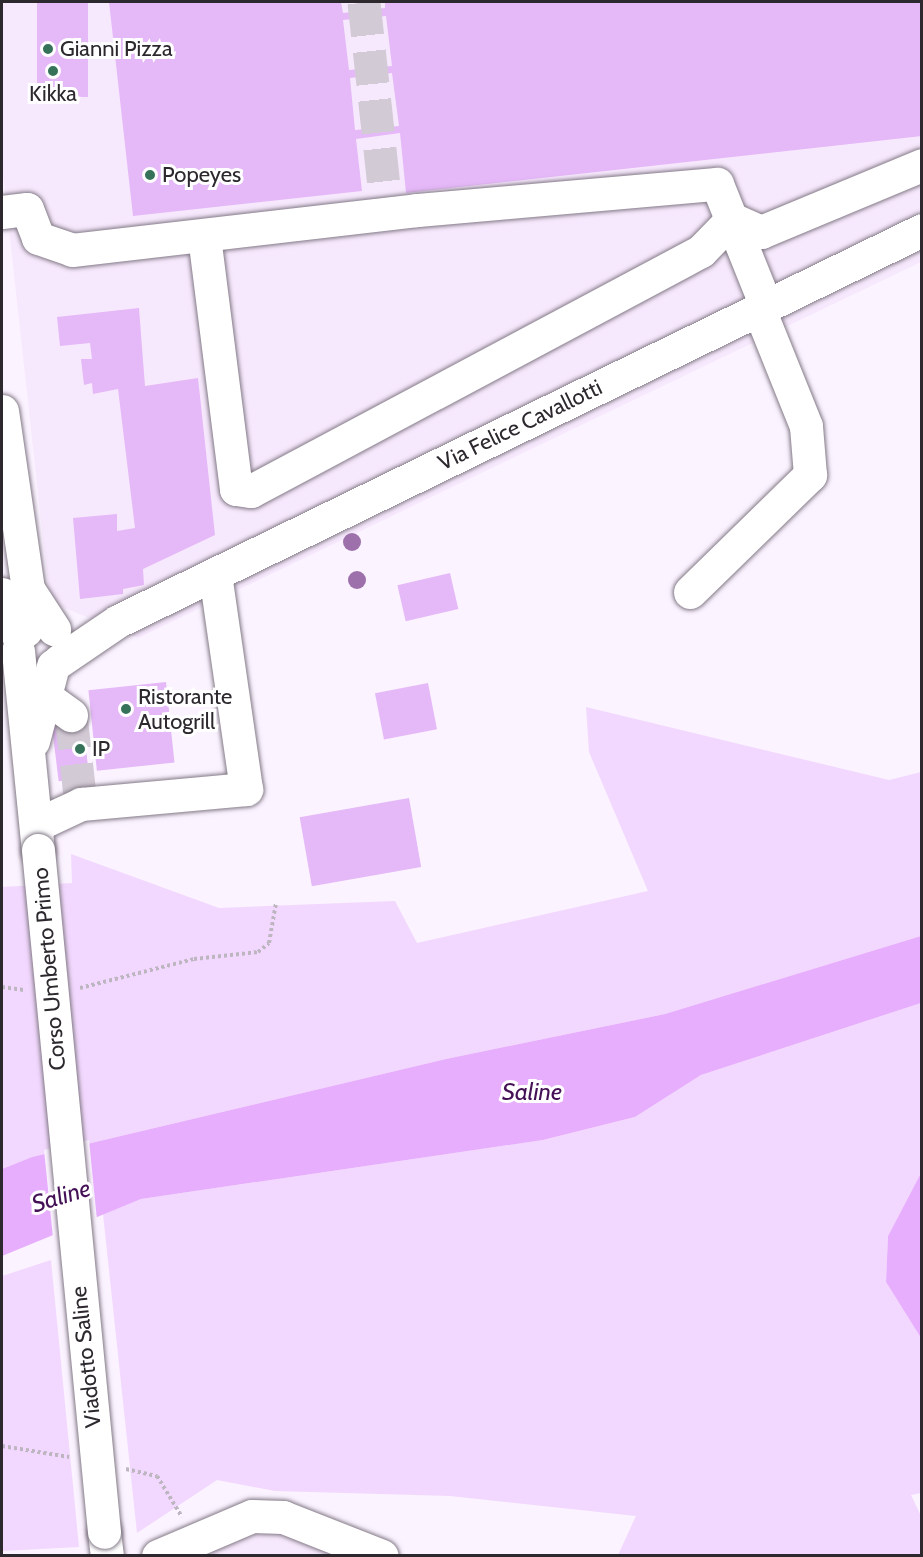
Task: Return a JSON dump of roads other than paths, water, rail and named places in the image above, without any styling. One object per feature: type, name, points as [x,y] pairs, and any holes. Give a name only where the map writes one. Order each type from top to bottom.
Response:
[{"type":"main road","points":[[732,219],[761,232],[921,165]]},
{"type":"main road","points":[[2,212],[27,209],[38,238],[72,250],[417,210],[717,184],[732,219],[806,426],[810,475],[690,592]]},
{"type":"main road","points":[[204,236],[236,489],[251,491],[700,251],[732,219]]},
{"type":"main road","name":"Via Felice Cavallotti","points":[[45,658],[921,230]]},
{"type":"main road","name":"Corso Umberto Primo","points":[[2,411],[15,591],[45,658],[28,757]]},
{"type":"main road","points":[[37,837],[81,804],[246,789],[215,574]]},
{"type":"main road","name":"Corso Umberto Primo","points":[[45,658],[28,757],[68,1182]]},
{"type":"main road","name":"Viadotto Saline","points":[[68,1182],[106,1544]]},
{"type":"main road","points":[[158,1556],[252,1516],[283,1517],[382,1556]]},
{"type":"water","name":"Saline","points":[[921,936],[921,1003],[701,1075],[635,1117],[543,1140],[141,1199],[2,1256],[2,1169],[32,1157],[446,1059],[665,1014]]},
{"type":"water","points":[[921,1173],[921,1338],[886,1282],[888,1236]]},
{"type":"tunnel","points":[[364,2],[387,214]]},
{"type":"tunnel","points":[[71,715],[81,804]]},
{"type":"place","name":"Gianni Pizza","points":[[48,49]]},
{"type":"place","name":"Kikka","points":[[53,71]]},
{"type":"place","name":"Popeyes","points":[[150,175]]},
{"type":"place","name":"Ristorante Autogrill","points":[[126,709]]},
{"type":"place","name":"IP","points":[[80,749]]}]
